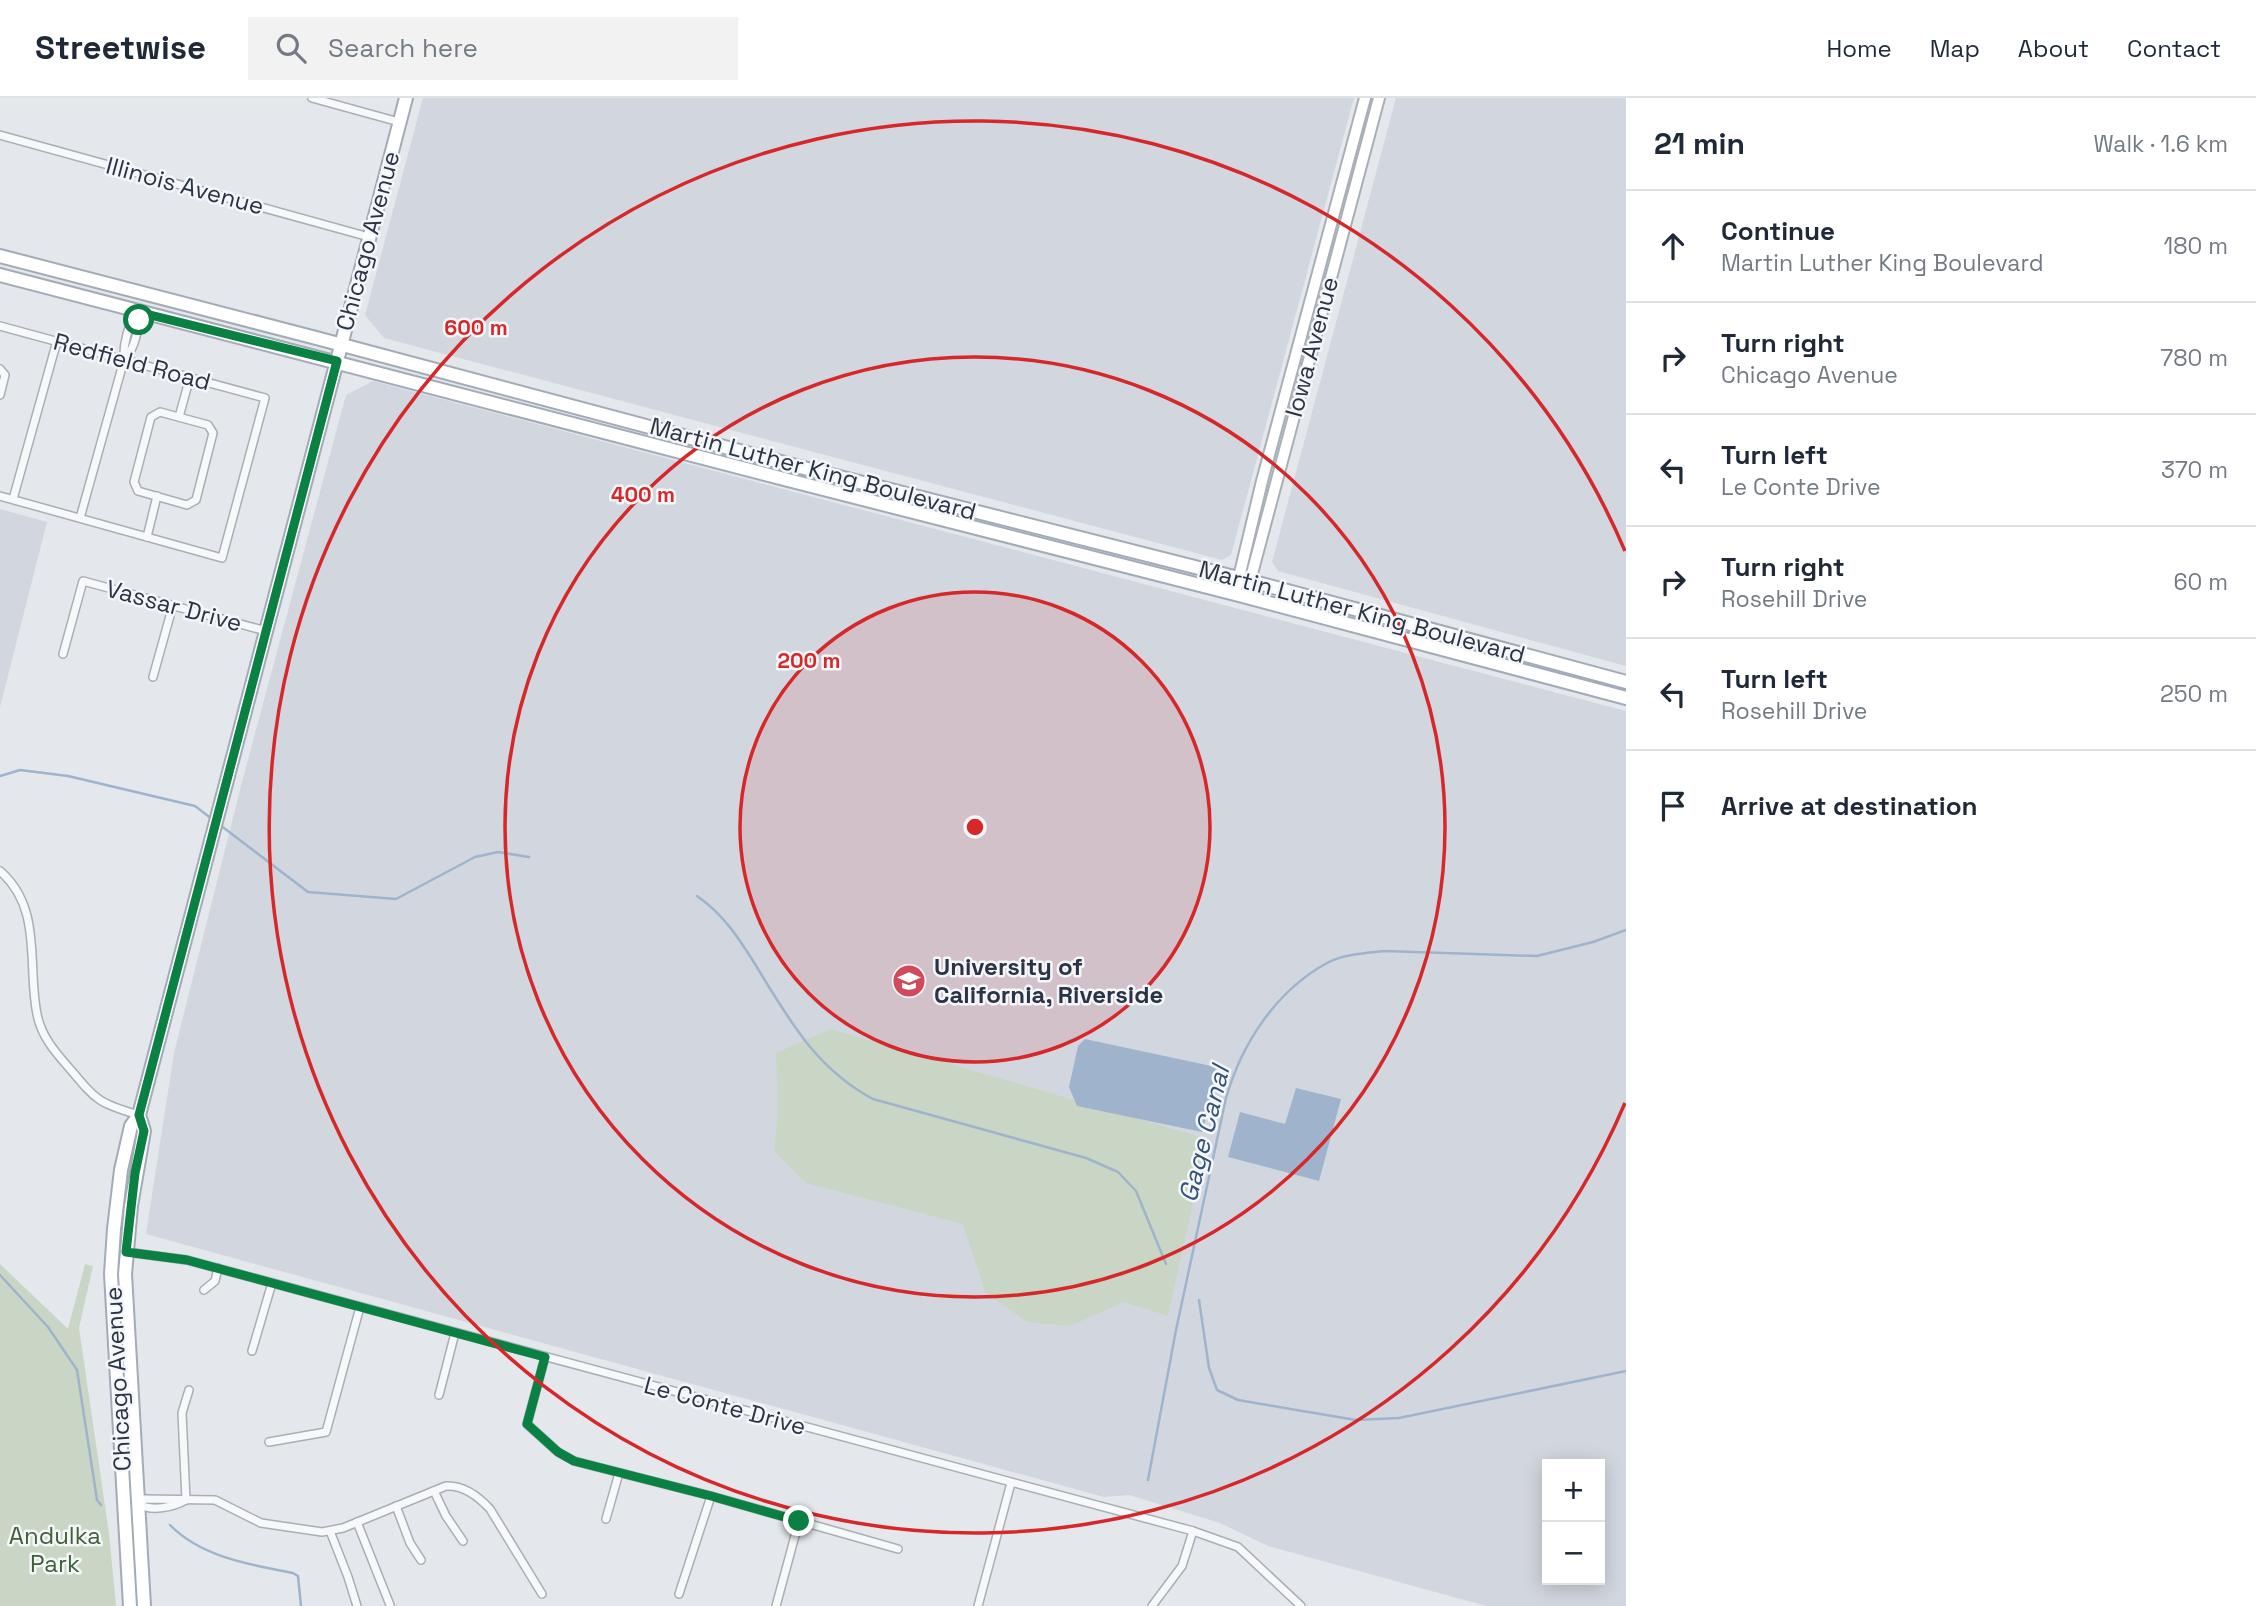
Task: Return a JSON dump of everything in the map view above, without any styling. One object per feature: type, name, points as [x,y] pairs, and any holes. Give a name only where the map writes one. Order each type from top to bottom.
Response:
[{"type":"main road","name":"Chicago Avenue","points":[[130,1606],[111,1274],[118,1191],[131,1126],[139,1115],[406,98]]},
{"type":"main road","name":"Martin Luther King Boulevard","points":[[0,256],[1626,682]]},
{"type":"main road","name":"Martin Luther King Boulevard","points":[[0,275],[788,481],[1240,595],[1626,698]]},
{"type":"main road","name":"Chicago Avenue","points":[[139,1115],[144,1131],[135,1173],[126,1252],[126,1303],[144,1606]]},
{"type":"main road","points":[[111,1274],[126,1252],[120,1248],[118,1242],[122,1198],[118,1191]]},
{"type":"street","points":[[312,98],[399,122]]},
{"type":"street","name":"Iowa Avenue","points":[[1240,595],[1364,98]]},
{"type":"street","name":"Iowa Avenue","points":[[1243,580],[1379,98]]},
{"type":"street","name":"Illinois Avenue","points":[[0,135],[369,237]]},
{"type":"street","points":[[80,518],[124,360],[123,352],[132,318],[138,312]]},
{"type":"street","name":"Redfield Road","points":[[0,326],[265,398],[222,558],[147,537]]},
{"type":"street","points":[[13,499],[57,341]]},
{"type":"street","points":[[0,369],[5,375],[0,395]]},
{"type":"street","points":[[179,417],[190,377]]},
{"type":"street","points":[[160,412],[179,417],[212,428],[213,433],[197,500],[187,505],[138,491],[134,482],[151,417],[160,412]]},
{"type":"street","points":[[0,496],[147,537],[157,496]]},
{"type":"street","name":"Vassar Drive","points":[[63,654],[83,581],[266,631]]},
{"type":"street","points":[[153,677],[173,606]]},
{"type":"street","points":[[0,871],[18,895],[30,923],[37,1014],[45,1037],[52,1049],[97,1100],[139,1115]]},
{"type":"street","name":"Le Conte Drive","points":[[126,1252],[167,1256],[272,1283],[1193,1531],[1238,1547],[1301,1606]]},
{"type":"street","points":[[204,1290],[215,1281],[218,1269]]},
{"type":"street","points":[[252,1351],[272,1283]]},
{"type":"street","points":[[270,1443],[326,1432],[360,1307]]},
{"type":"street","points":[[439,1395],[455,1333]]},
{"type":"street","points":[[545,1357],[527,1424],[566,1457],[898,1549]]},
{"type":"street","points":[[186,1500],[181,1413],[189,1390]]},
{"type":"street","points":[[606,1519],[619,1473]]},
{"type":"street","points":[[978,1606],[1011,1483]]},
{"type":"street","points":[[139,1504],[145,1508],[177,1505],[186,1500],[215,1500],[261,1522],[330,1531],[446,1486],[457,1486],[490,1509],[542,1594]]},
{"type":"street","points":[[434,1491],[446,1516],[463,1541]]},
{"type":"street","points":[[679,1594],[711,1496]]},
{"type":"street","points":[[396,1506],[410,1543],[421,1560]]},
{"type":"street","points":[[776,1606],[799,1521]]},
{"type":"street","points":[[357,1522],[390,1605]]},
{"type":"street","points":[[330,1531],[356,1606]]},
{"type":"street","points":[[1152,1606],[1182,1566],[1193,1531]]},
{"type":"shaded area","points":[[423,98],[1354,98],[1231,555],[1222,560],[384,338],[365,315]]},
{"type":"shaded area","points":[[1396,98],[1626,98],[1626,666],[1278,571],[1272,562]]},
{"type":"shaded area","name":"University of California, Riverside","points":[[373,381],[1626,711],[1626,1606],[1486,1606],[1268,1546],[1220,1523],[1129,1495],[1104,1497],[146,1234],[174,1053],[242,782],[346,395]]},
{"type":"shaded area","points":[[0,509],[47,522],[0,707]]},
{"type":"green space","points":[[831,1029],[1207,1139],[1168,1316],[1124,1302],[1070,1326],[1027,1322],[985,1292],[963,1224],[806,1183],[774,1151],[778,1112],[776,1053]]},
{"type":"green space","name":"Andulka Park","points":[[0,1264],[68,1329],[85,1264],[93,1266],[79,1328],[109,1533],[116,1606],[0,1606]]},
{"type":"water","points":[[1085,1039],[1216,1067],[1212,1098],[1202,1132],[1077,1106],[1069,1087],[1078,1046]]},
{"type":"water","points":[[1296,1088],[1341,1099],[1319,1181],[1228,1157],[1240,1112],[1285,1124]]},
{"type":"waterway","points":[[0,776],[20,770],[68,776],[195,806],[212,819]]},
{"type":"waterway","points":[[220,825],[308,892],[396,899],[475,857],[498,852],[529,857]]},
{"type":"waterway","points":[[697,896],[715,910],[736,935],[805,1040],[819,1057],[853,1087],[873,1099],[1086,1158],[1118,1172],[1136,1191],[1166,1264]]},
{"type":"waterway","name":"Gage Canal","points":[[1148,1480],[1176,1330],[1226,1098],[1241,1058],[1263,1020],[1292,988],[1309,975],[1327,963],[1348,956],[1385,951],[1537,956],[1593,942],[1626,930]]},
{"type":"waterway","points":[[0,1275],[48,1327],[77,1370],[97,1500],[101,1505]]},
{"type":"waterway","points":[[1199,1300],[1209,1368],[1217,1390],[1238,1400],[1356,1420],[1399,1418],[1626,1371]]},
{"type":"waterway","points":[[170,1525],[182,1536],[211,1552],[298,1576],[301,1606]]},
{"type":"place","name":"University of California, Riverside","points":[[909,981]]},
{"type":"route","points":[[139,320],[138,312],[337,361],[139,1115],[144,1131],[135,1173],[126,1252],[187,1260],[545,1357],[527,1424],[558,1452],[574,1461],[799,1521]]}]
